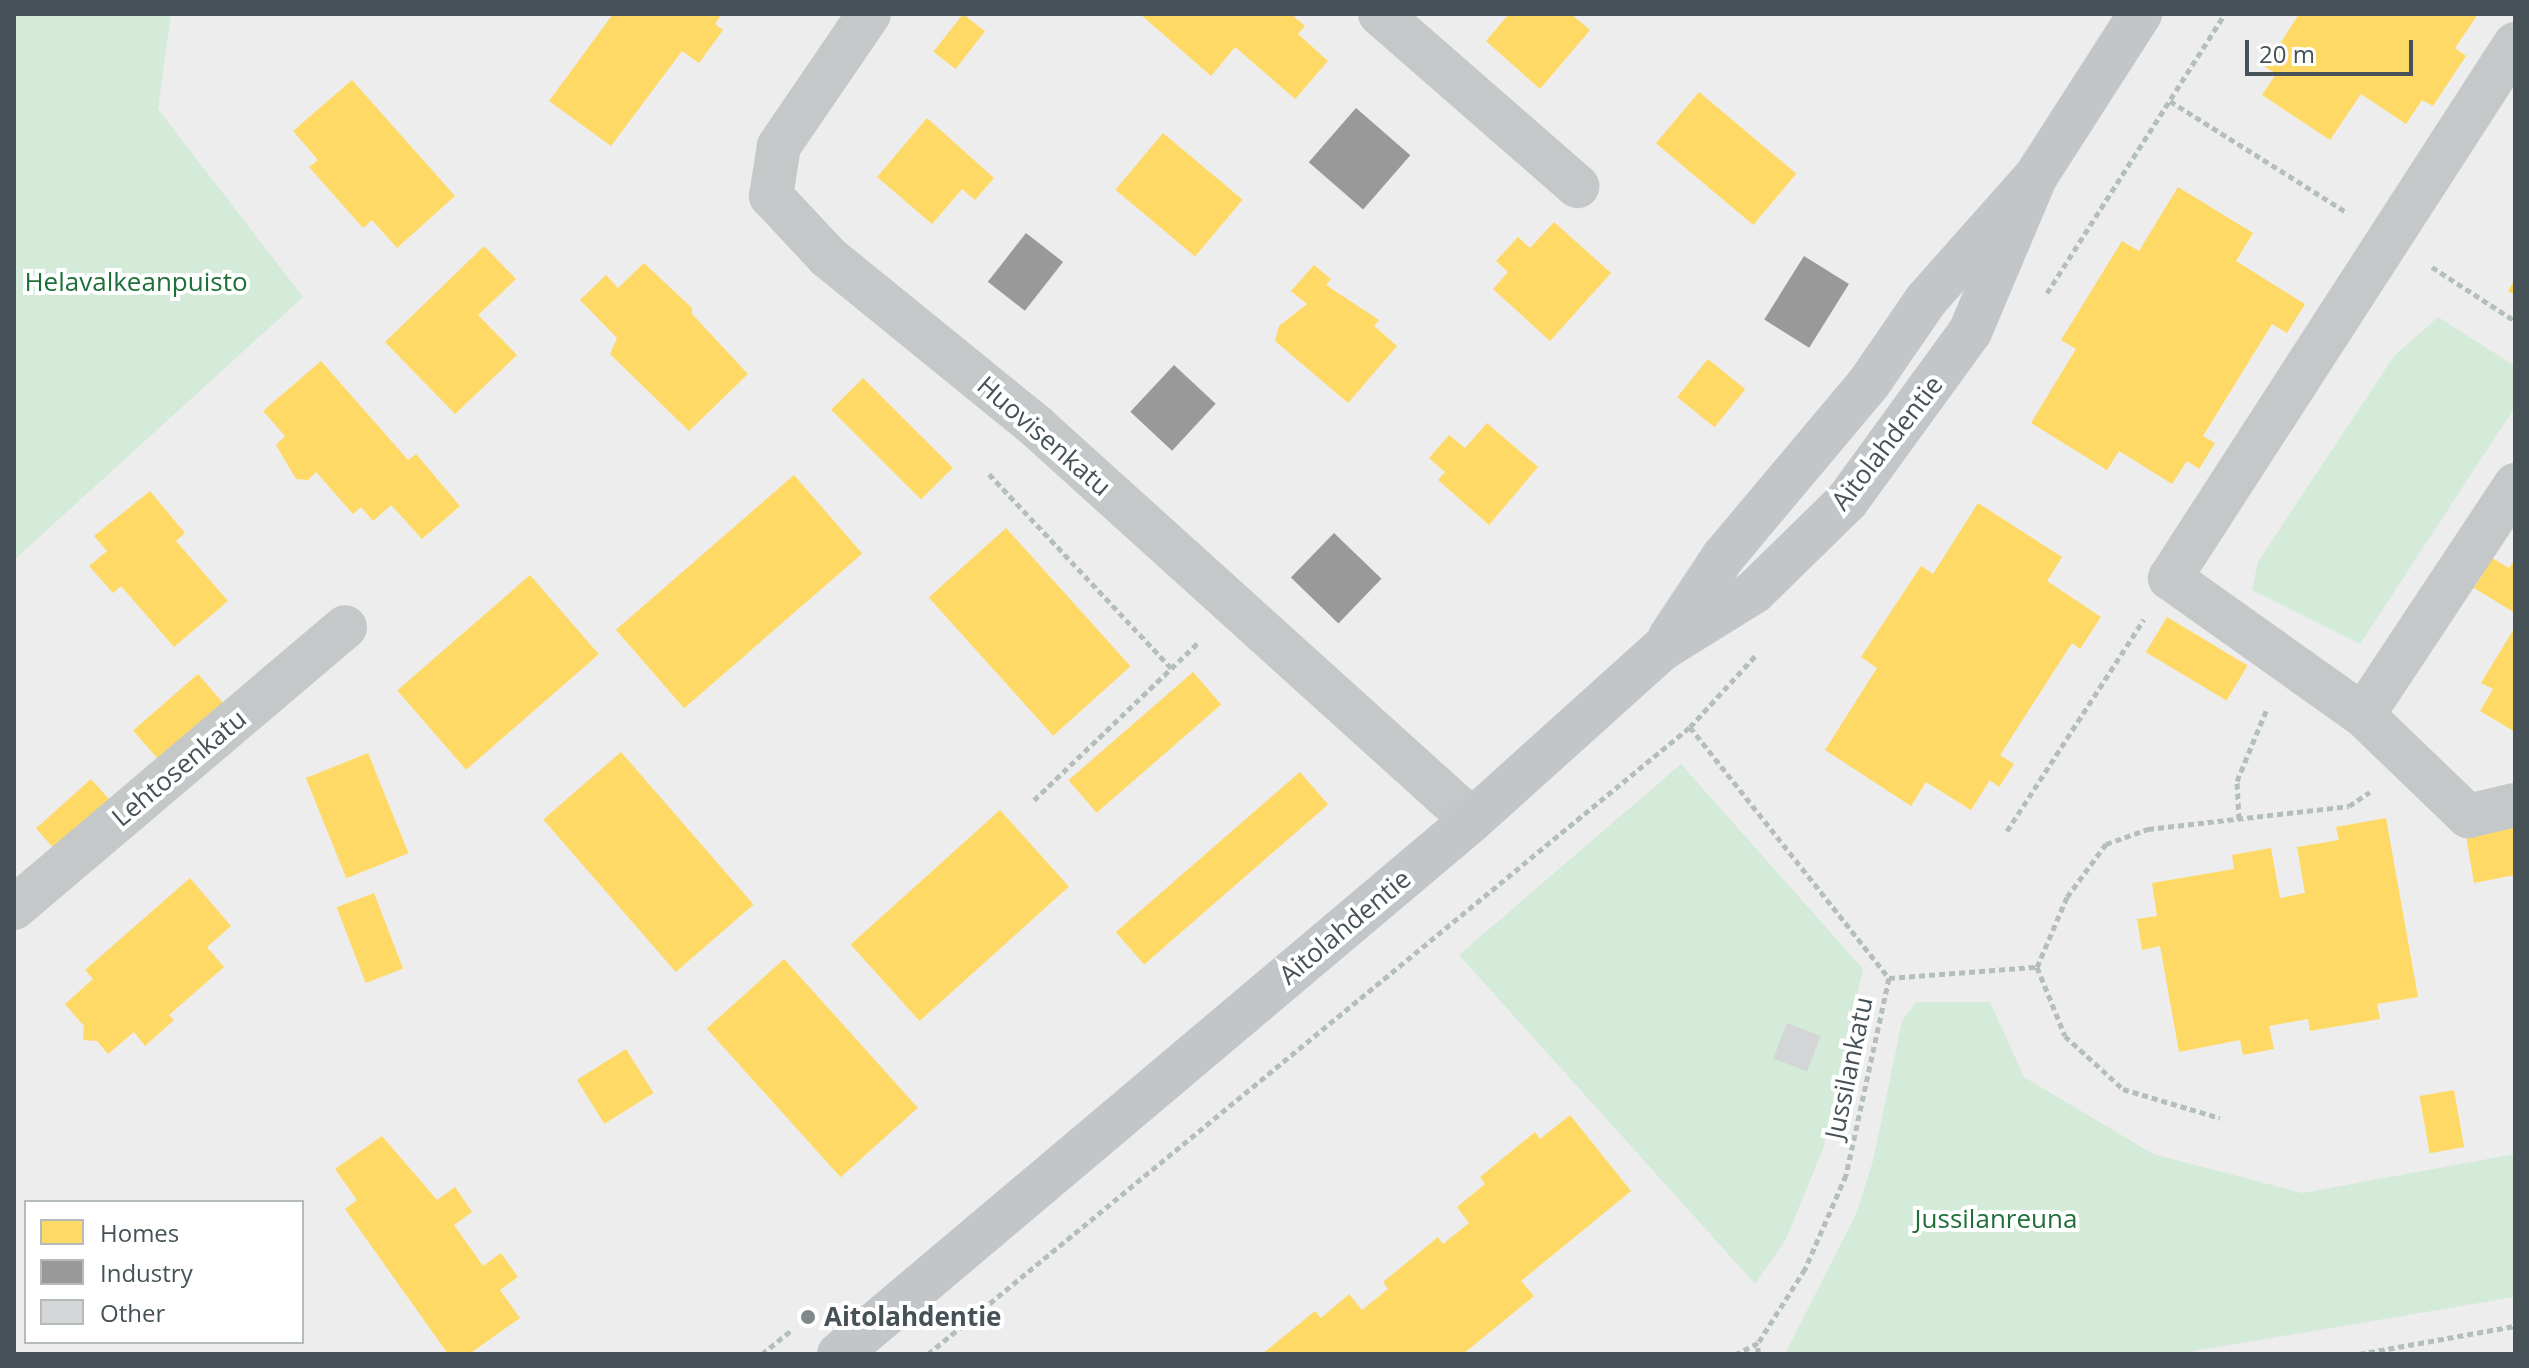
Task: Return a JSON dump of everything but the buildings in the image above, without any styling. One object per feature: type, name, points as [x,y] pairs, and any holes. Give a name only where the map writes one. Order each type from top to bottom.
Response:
[{"type":"main road","name":"Aitolahdentie","points":[[1662,649],[1723,557],[1869,383],[1926,300],[2036,176],[2140,14]]},
{"type":"main road","name":"Aitolahdentie","points":[[839,1354],[1472,820],[1662,649],[1754,592],[1847,501],[1970,332],[2036,176]]},
{"type":"street","name":"Huovisenkatu","points":[[869,14],[779,146],[771,196],[828,257],[1037,427],[1472,820]]},
{"type":"street","points":[[1380,14],[1577,186]]},
{"type":"street","points":[[2515,44],[2170,578],[2363,715],[2468,816],[2515,805]]},
{"type":"street","points":[[2363,715],[2515,485]]},
{"type":"street","name":"Lehtosenkatu","points":[[14,908],[345,627]]},
{"type":"path","points":[[989,474],[1171,668]]},
{"type":"path","points":[[2007,831],[2170,578]]},
{"type":"path","points":[[1034,800],[1236,606]]},
{"type":"path","points":[[2239,819],[2237,781],[2290,663]]},
{"type":"path","name":"Jussilankatu","points":[[1690,727],[1889,978],[1846,1175],[1805,1269],[1758,1343]]},
{"type":"path","points":[[2220,1118],[2123,1089],[2065,1036],[2037,967],[2067,897],[2106,844],[2148,829],[2349,806],[2412,762]]},
{"type":"path","points":[[1889,978],[2037,967]]},
{"type":"path","points":[[762,1354],[796,1326]]},
{"type":"path","points":[[2359,1354],[2515,1326]]},
{"type":"path","points":[[1736,1354],[1758,1343],[1758,1354]]},
{"type":"green space","name":"Helavalkeanpuisto","points":[[14,14],[171,14],[158,109],[303,297],[14,560]]},
{"type":"green space","points":[[2438,317],[2515,366],[2515,407],[2360,644],[2252,590],[2258,562],[2394,356]]},
{"type":"green space","points":[[1681,764],[1863,969],[1823,1149],[1785,1241],[1755,1284],[1459,955]]},
{"type":"green space","name":"Jussilanreuna","points":[[1916,1002],[1990,1002],[2024,1077],[2153,1154],[2302,1193],[2515,1154],[2515,1297],[2175,1354],[1785,1354],[1856,1214],[1873,1161],[1902,1021]]},
{"type":"place","name":"Aitolahdentie","points":[[808,1317]]}]
